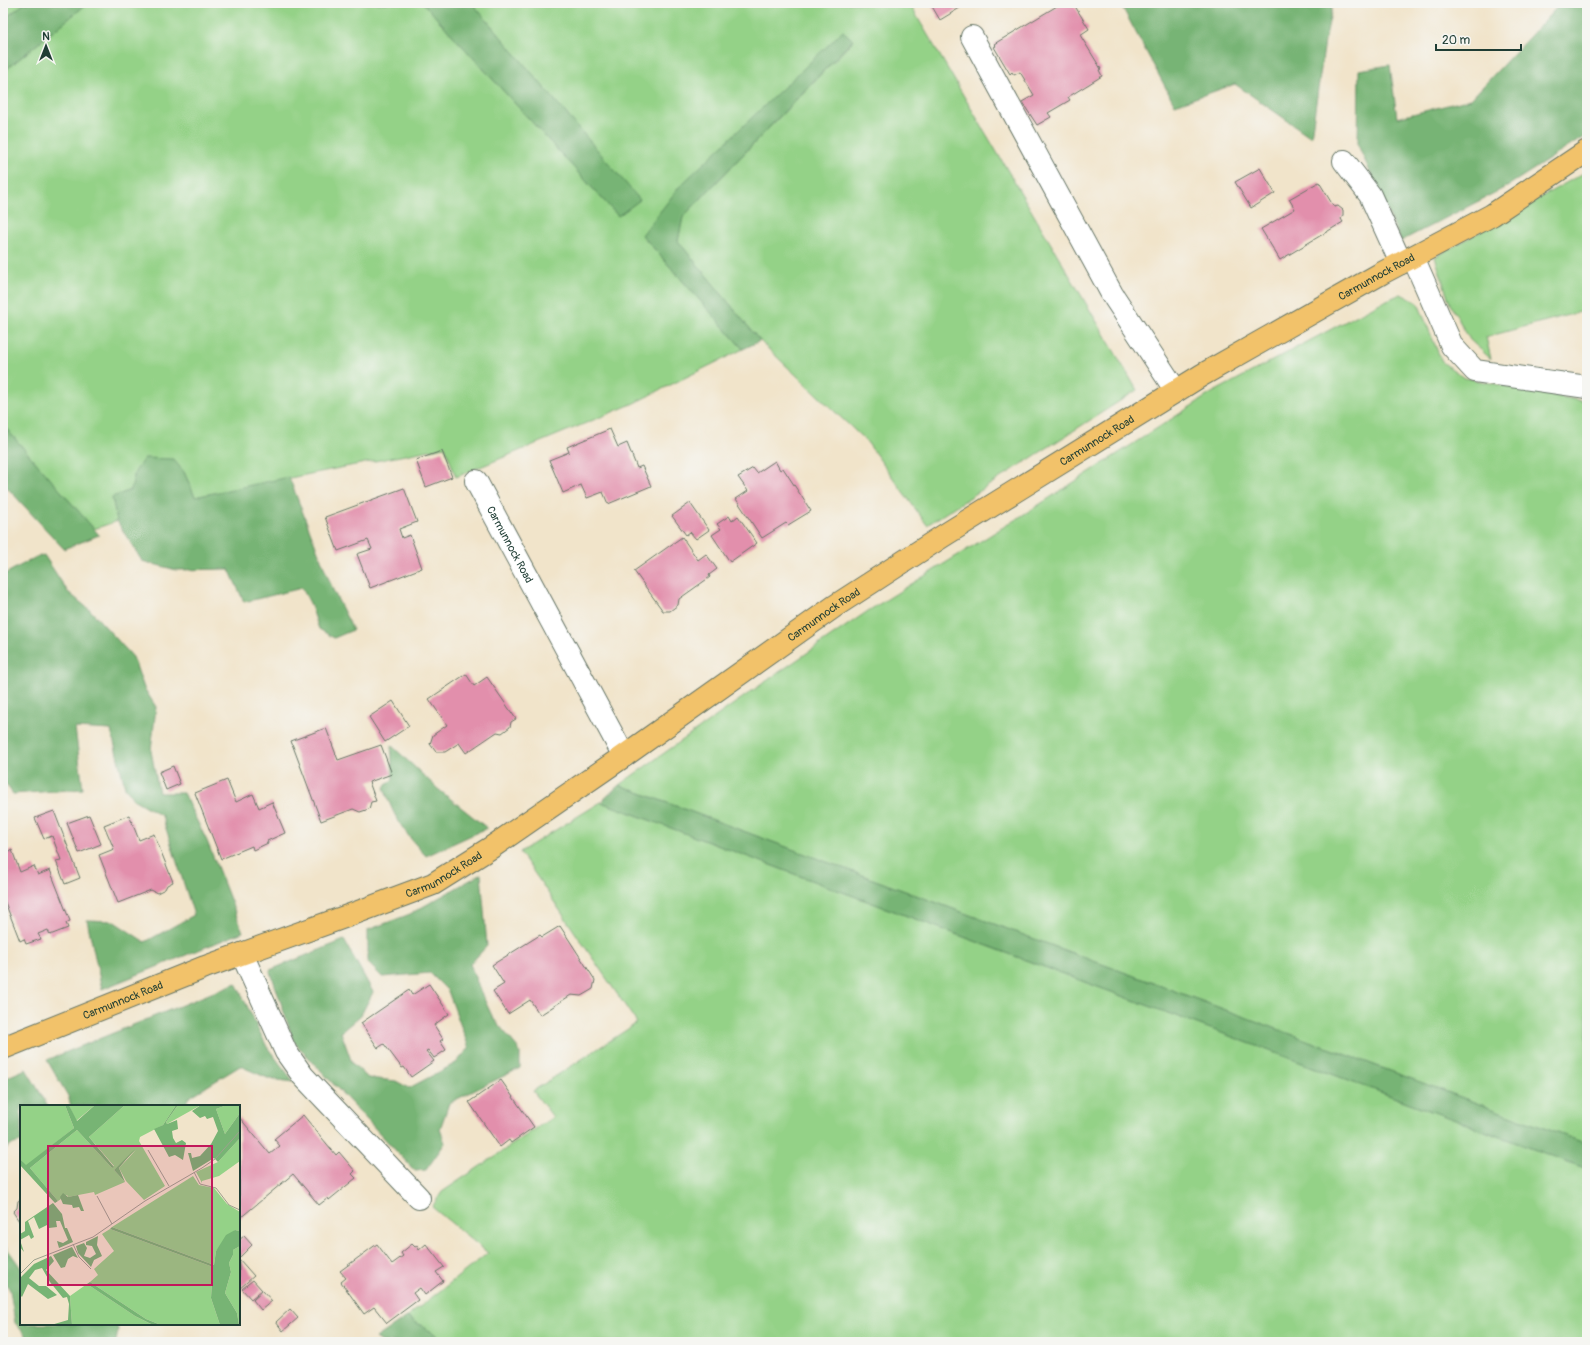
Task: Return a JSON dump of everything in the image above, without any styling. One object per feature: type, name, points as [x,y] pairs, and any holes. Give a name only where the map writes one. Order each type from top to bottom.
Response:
[{"type":"main road","name":"Carmunnock Road","points":[[3,1048],[205,967],[433,884],[492,847],[624,756],[835,606],[943,536],[1176,391],[1407,260],[1492,215],[1587,151]]},
{"type":"lane","points":[[972,38],[1112,294],[1176,391]]},
{"type":"lane","points":[[1344,161],[1370,195],[1407,260],[1452,346],[1475,371],[1587,387]]},
{"type":"lane","name":"Carmunnock Road","points":[[476,481],[624,756]]},
{"type":"lane","points":[[242,954],[286,1052],[303,1076],[420,1198]]},
{"type":"green space","points":[[3,3],[25,3],[3,20]]},
{"type":"green space","points":[[25,3],[88,3],[3,72],[3,20]]},
{"type":"green space","points":[[88,3],[423,3],[618,216],[639,200],[472,3],[909,3],[1137,390],[927,525],[867,442],[760,341],[678,241],[683,217],[853,41],[843,31],[642,235],[743,349],[632,404],[456,477],[445,447],[195,497],[184,472],[135,472],[131,490],[112,498],[117,521],[94,529],[3,425],[3,72]]},
{"type":"green space","points":[[423,3],[472,3],[640,200],[618,216]]},
{"type":"green space","points":[[1120,3],[1333,3],[1325,41],[1311,137],[1235,84],[1175,105]]},
{"type":"green space","points":[[1561,3],[1587,3],[1587,135],[1506,187],[1401,241],[1358,145],[1359,70],[1390,65],[1397,118],[1471,99]]},
{"type":"green space","points":[[843,31],[853,40],[683,217],[678,241],[760,341],[743,349],[642,235],[680,186]]},
{"type":"green space","points":[[1587,171],[1587,310],[1486,337],[1491,359],[1470,340],[1450,304],[1435,257]]},
{"type":"green space","points":[[1401,294],[1418,303],[1442,362],[1465,378],[1587,402],[1587,1144],[619,785],[868,611],[1034,508],[1210,394],[1380,303]]},
{"type":"green space","points":[[3,425],[99,535],[64,549],[3,483]]},
{"type":"green space","points":[[144,458],[173,459],[184,472],[195,497],[289,477],[333,590],[353,630],[334,638],[319,629],[310,603],[302,588],[244,602],[229,569],[176,570],[142,561],[117,521],[112,497],[131,490],[135,472]]},
{"type":"green space","points":[[44,555],[68,592],[91,611],[133,657],[144,688],[156,707],[151,751],[159,793],[183,793],[207,841],[243,932],[102,989],[87,920],[113,921],[145,942],[194,915],[162,816],[133,799],[125,787],[111,730],[75,728],[83,789],[13,794],[3,780],[3,575],[36,557]]},
{"type":"green space","points":[[391,745],[438,789],[487,828],[426,856],[400,824],[384,787],[393,779]]},
{"type":"green space","points":[[619,785],[1587,1144],[1587,1169],[601,802]]},
{"type":"green space","points":[[601,802],[1587,1169],[1587,1342],[448,1342],[407,1317],[488,1253],[432,1207],[442,1192],[553,1117],[533,1091],[637,1023],[520,852]]},
{"type":"green space","points":[[481,874],[487,946],[470,964],[493,1018],[518,1048],[520,1053],[520,1068],[449,1103],[440,1129],[445,1143],[426,1170],[415,1171],[294,1042],[270,970],[344,940],[373,992],[361,1015],[341,1032],[352,1063],[368,1078],[396,1081],[409,1088],[456,1063],[469,1048],[448,991],[430,973],[382,977],[368,963],[368,930],[410,914]]},
{"type":"green space","points":[[236,983],[267,1047],[294,1082],[270,1079],[240,1066],[188,1098],[185,1105],[71,1105],[68,1096],[47,1060]]},
{"type":"green space","points":[[26,1069],[47,1105],[20,1105],[20,1142],[10,1145],[3,1153],[3,1079]]},
{"type":"green space","points":[[3,1243],[20,1267],[20,1325],[116,1325],[118,1329],[116,1342],[32,1342],[15,1323],[10,1290],[3,1278]]},
{"type":"green space","points":[[407,1317],[448,1342],[382,1342],[376,1338]]},
{"type":"building","points":[[930,3],[968,3],[940,20]]},
{"type":"building","points":[[1062,3],[1073,3],[1089,29],[1080,35],[1101,69],[1099,70],[1102,76],[1068,97],[1070,100],[1048,113],[1051,117],[1037,125],[1022,102],[1034,95],[1020,72],[1014,75],[1012,72],[1010,74],[994,47],[996,46],[994,44]]},
{"type":"building","points":[[1260,168],[1275,193],[1251,208],[1235,182]]},
{"type":"building","points":[[1319,182],[1334,207],[1338,206],[1343,210],[1341,219],[1343,222],[1280,260],[1261,229],[1295,209],[1289,199]]},
{"type":"building","points":[[610,429],[618,447],[627,443],[637,468],[642,466],[651,486],[608,504],[603,492],[587,498],[581,485],[563,493],[549,460],[569,452],[567,447]]},
{"type":"building","points":[[442,451],[452,477],[426,487],[416,460]]},
{"type":"building","points":[[775,461],[780,470],[783,468],[811,511],[788,525],[786,523],[762,538],[736,499],[748,491],[738,477],[753,468],[757,473]]},
{"type":"building","points":[[404,488],[417,522],[399,529],[402,538],[410,535],[422,568],[370,588],[357,554],[372,549],[368,540],[338,551],[325,517]]},
{"type":"building","points":[[690,503],[709,530],[696,539],[690,532],[686,535],[672,516]]},
{"type":"building","points":[[729,516],[732,521],[738,516],[757,543],[730,562],[712,535],[721,529],[717,524]]},
{"type":"building","points":[[682,537],[698,560],[706,554],[717,569],[709,575],[710,577],[679,599],[678,605],[670,611],[663,611],[634,571]]},
{"type":"building","points":[[466,674],[474,686],[487,677],[516,719],[511,722],[510,727],[502,733],[497,732],[466,753],[459,743],[445,752],[436,752],[430,744],[433,735],[447,725],[429,699]]},
{"type":"building","points":[[393,701],[409,726],[385,742],[369,717]]},
{"type":"building","points":[[326,728],[338,760],[381,745],[392,774],[369,782],[376,801],[371,802],[369,809],[360,812],[353,809],[321,821],[291,741]]},
{"type":"building","points":[[173,766],[180,784],[166,790],[159,772]]},
{"type":"building","points":[[227,780],[236,802],[253,794],[259,808],[272,802],[285,833],[267,841],[268,843],[253,850],[252,846],[221,859],[195,793]]},
{"type":"building","points":[[54,811],[80,878],[65,884],[56,861],[61,860],[52,836],[44,839],[35,818]]},
{"type":"building","points":[[89,815],[101,844],[79,853],[67,823]]},
{"type":"building","points":[[129,815],[139,840],[154,834],[173,882],[167,885],[165,889],[157,893],[151,890],[118,903],[99,855],[114,849],[104,825]]},
{"type":"building","points":[[12,850],[20,872],[34,866],[38,875],[50,870],[70,921],[66,923],[68,928],[50,935],[48,930],[38,934],[41,939],[26,944],[24,939],[20,941],[3,897],[3,854]]},
{"type":"building","points":[[560,926],[595,980],[593,989],[581,996],[571,995],[540,1015],[530,1000],[508,1014],[493,991],[504,984],[492,965],[540,935],[542,937]]},
{"type":"building","points":[[429,984],[449,1014],[434,1025],[443,1039],[440,1041],[446,1050],[434,1058],[428,1050],[426,1051],[434,1061],[411,1077],[404,1067],[402,1068],[384,1044],[378,1048],[361,1023],[409,990],[412,995]]},
{"type":"building","points":[[501,1080],[534,1127],[511,1143],[509,1140],[500,1147],[469,1102]]},
{"type":"building","points":[[303,1115],[336,1155],[339,1152],[355,1171],[352,1174],[356,1178],[329,1200],[328,1198],[319,1205],[293,1174],[240,1218],[240,1118],[270,1154],[280,1146],[274,1139]]},
{"type":"building","points":[[20,1200],[20,1222],[13,1212],[17,1208],[18,1201]]},
{"type":"building","points":[[244,1236],[252,1245],[240,1257],[240,1239]]},
{"type":"building","points":[[377,1244],[392,1264],[403,1256],[401,1253],[412,1244],[415,1247],[417,1246],[419,1250],[426,1244],[444,1267],[436,1272],[443,1281],[425,1295],[420,1288],[413,1293],[418,1300],[387,1323],[374,1307],[364,1314],[341,1282],[346,1278],[340,1271]]},
{"type":"building","points":[[240,1260],[254,1276],[240,1288]]},
{"type":"building","points":[[253,1280],[262,1290],[251,1299],[242,1289]]},
{"type":"building","points":[[263,1291],[272,1301],[261,1310],[253,1300]]},
{"type":"building","points":[[290,1309],[298,1318],[283,1331],[276,1322]]}]
